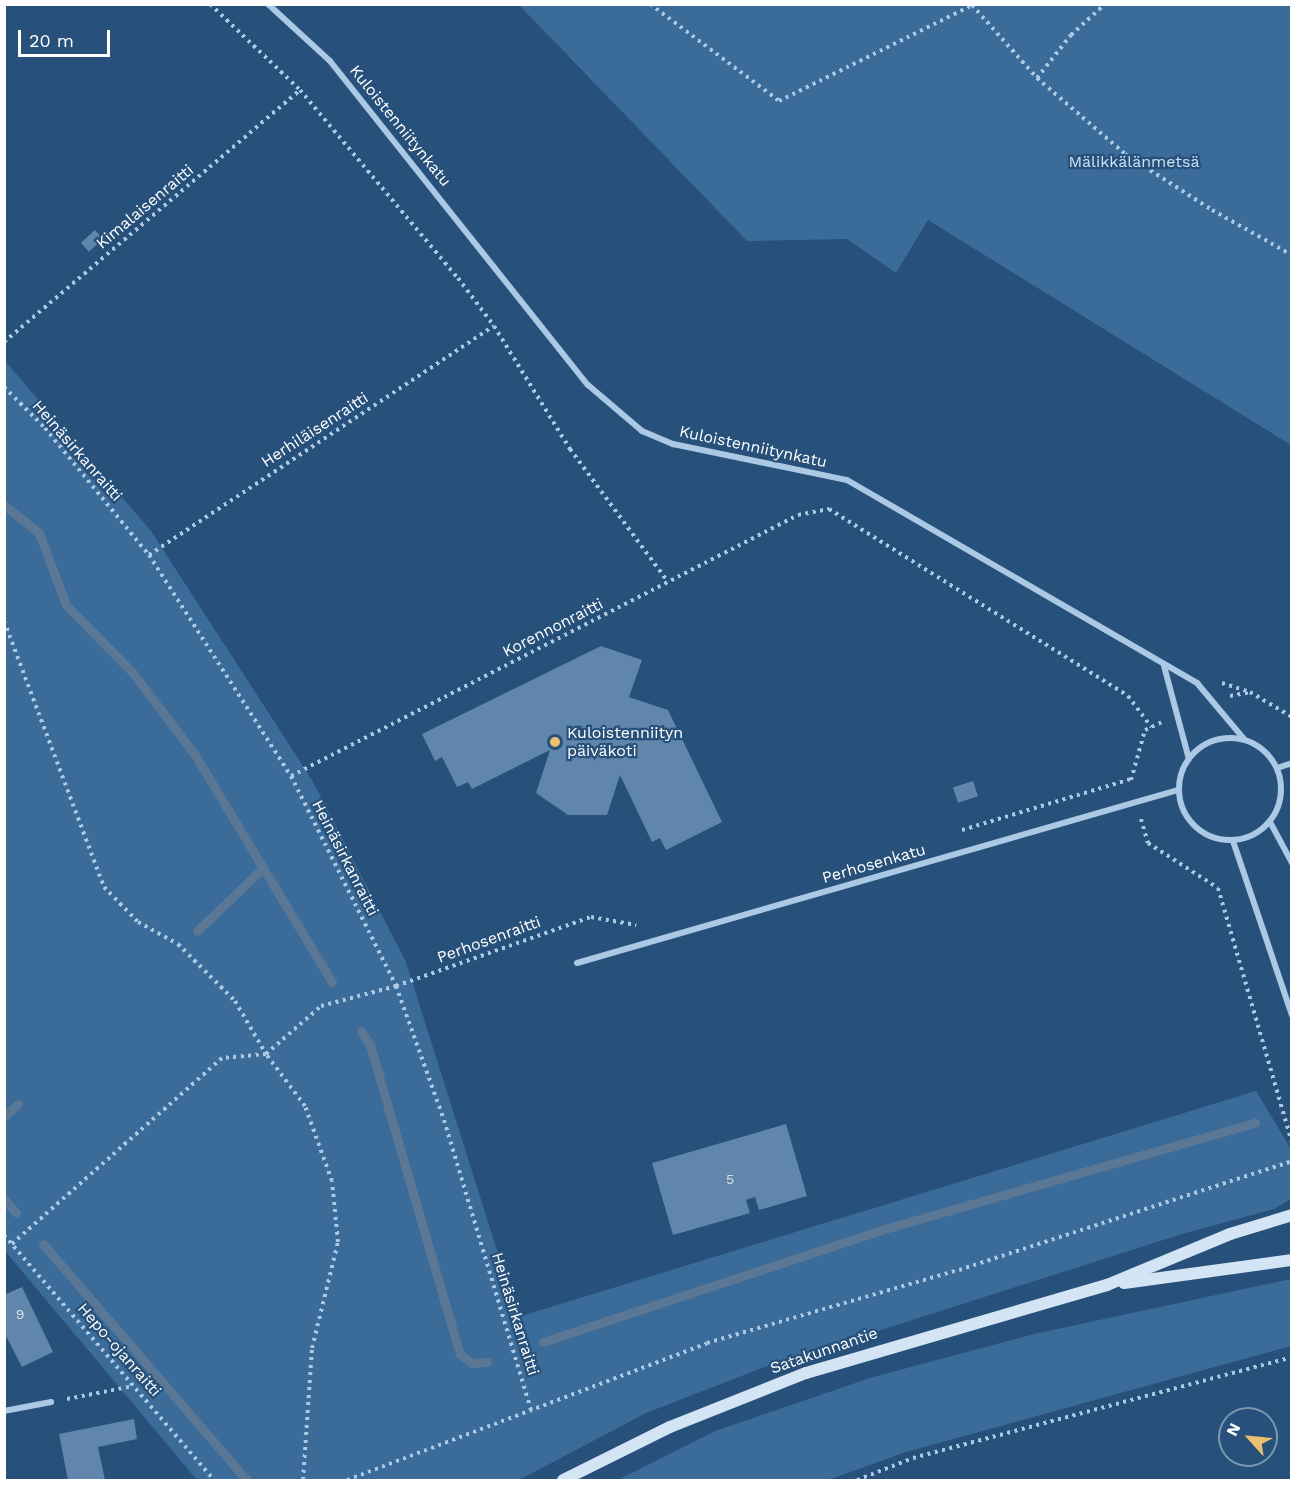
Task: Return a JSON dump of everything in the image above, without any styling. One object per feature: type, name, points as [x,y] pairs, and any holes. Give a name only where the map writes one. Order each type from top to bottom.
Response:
[{"type":"main road","name":"Satakunnantie","points":[[562,1480],[670,1427],[806,1373],[1107,1285],[1230,1234],[1292,1215]]},
{"type":"main road","name":"Satakunnantie","points":[[1107,1285],[1292,1260]]},
{"type":"street","name":"Kuloistenniitynkatu","points":[[268,4],[330,61],[588,385],[642,431],[673,444],[847,480],[1204,689],[1244,739]]},
{"type":"street","points":[[1164,666],[1188,759],[1178,790],[1182,807],[1202,832],[1233,841],[1247,838],[1270,822],[1281,796],[1277,768],[1263,750],[1244,739],[1215,740],[1188,759]]},
{"type":"street","points":[[1277,768],[1292,764]]},
{"type":"street","name":"Perhosenkatu","points":[[577,963],[1178,790]]},
{"type":"street","points":[[1270,822],[1292,863]]},
{"type":"street","points":[[1233,841],[1292,1015]]},
{"type":"street","points":[[4,1411],[51,1402]]},
{"type":"path","points":[[210,4],[300,90],[458,278],[494,326],[570,449],[668,582]]},
{"type":"path","points":[[650,4],[778,101],[972,5],[1037,78],[1125,154],[1212,210],[1292,255]]},
{"type":"path","points":[[1037,78],[1071,35],[1105,4]]},
{"type":"path","name":"Kimalaisenraitti","points":[[4,342],[300,90]]},
{"type":"path","name":"Herhiläisenraitti","points":[[149,555],[494,326]]},
{"type":"path","name":"Heinäsirkanraitti","points":[[4,387],[45,428],[149,555],[291,776],[396,986],[444,1120],[531,1410]]},
{"type":"path","name":"Korennonraitti","points":[[291,776],[798,515],[829,509],[1128,696],[1151,727]]},
{"type":"path","points":[[4,621],[104,887],[138,922],[178,944],[235,1001],[266,1054],[305,1106],[332,1180],[338,1242],[312,1348],[303,1480]]},
{"type":"path","points":[[1214,680],[1250,692],[1292,717]]},
{"type":"path","points":[[1232,696],[1250,692]]},
{"type":"path","points":[[1131,779],[1145,730],[1169,718]]},
{"type":"path","points":[[1144,828],[1148,843],[1218,888],[1292,1143]]},
{"type":"path","name":"Perhosenraitti","points":[[266,1054],[321,1006],[396,986],[591,917]]},
{"type":"path","points":[[12,1244],[222,1058],[266,1054]]},
{"type":"path","points":[[347,1480],[707,1343],[959,1269],[1292,1161]]},
{"type":"path","name":"Hepo-ojanraitti","points":[[4,1235],[214,1480]]},
{"type":"path","points":[[856,1480],[913,1458],[1292,1357]]},
{"type":"path","points":[[51,1402],[134,1385]]},
{"type":"green space","name":"Mälikkälänmetsä","points":[[519,5],[1291,5],[1291,445],[928,220],[896,273],[847,239],[747,241]]},
{"type":"green space","points":[[5,361],[151,531],[312,780],[406,962],[518,1317],[1256,1091],[1291,1149],[1291,1199],[1274,1209],[1182,1234],[762,1368],[646,1413],[519,1480],[197,1480],[5,1251]]},
{"type":"green space","points":[[1291,1279],[1291,1346],[906,1452],[828,1480],[618,1480],[715,1431],[870,1378],[1034,1334]]},
{"type":"building","points":[[95,230],[103,239],[89,252],[81,243]]},
{"type":"building","name":"Kuloistenniityn päiväkoti","points":[[601,646],[642,660],[629,697],[668,710],[722,822],[666,850],[660,838],[652,842],[620,775],[607,815],[568,815],[536,793],[550,750],[472,789],[468,782],[457,787],[442,757],[435,761],[422,734]]},
{"type":"building","points":[[973,781],[978,796],[958,803],[953,787]]},
{"type":"building","points":[[786,1124],[807,1196],[759,1210],[755,1197],[746,1200],[750,1213],[673,1235],[652,1163]]},
{"type":"building","points":[[22,1287],[53,1352],[22,1367],[4,1332],[4,1295]]},
{"type":"building","points":[[134,1419],[137,1439],[98,1447],[105,1480],[68,1480],[59,1434]]},
{"type":"waterway","points":[[4,505],[39,533],[66,605],[132,672],[195,755],[332,982]]},
{"type":"waterway","points":[[197,931],[263,868]]},
{"type":"waterway","points":[[361,1031],[370,1045],[460,1354],[472,1363],[487,1362]]},
{"type":"waterway","points":[[4,1117],[18,1104]]},
{"type":"waterway","points":[[543,1342],[888,1228],[1255,1123]]},
{"type":"waterway","points":[[4,1199],[16,1213]]},
{"type":"waterway","points":[[43,1244],[247,1480]]},
{"type":"place","name":"Kuloistenniityn päiväkoti","points":[[555,742]]}]
